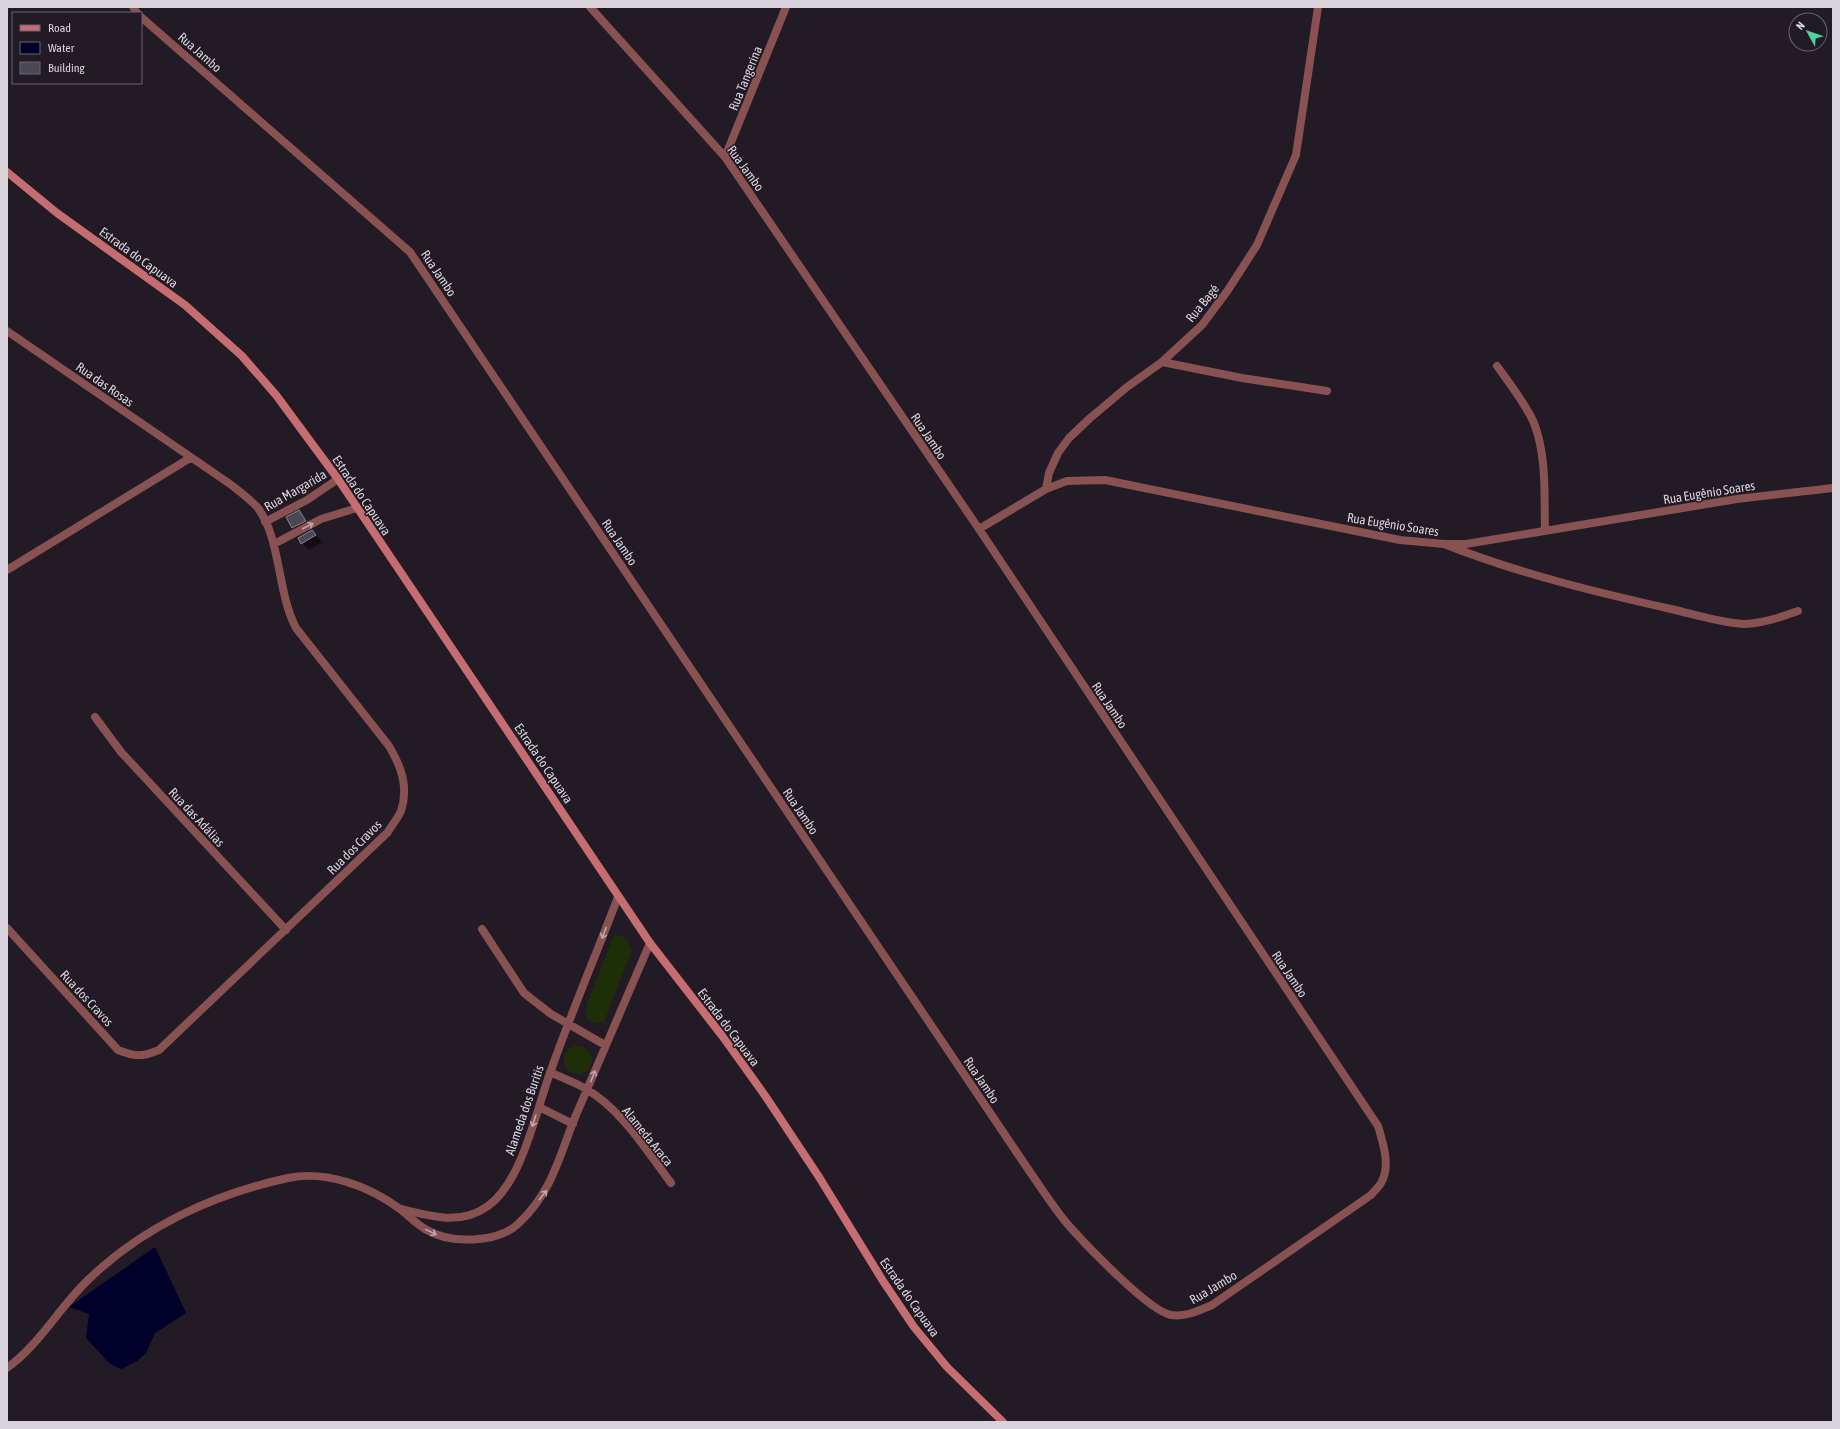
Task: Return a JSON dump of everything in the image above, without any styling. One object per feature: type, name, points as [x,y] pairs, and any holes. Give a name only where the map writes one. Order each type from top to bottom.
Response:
[{"type":"main road","name":"Estrada do Capuava","points":[[7,172],[58,213],[185,305],[242,356],[276,394],[338,479],[650,943],[724,1037],[766,1097],[819,1177],[883,1281],[914,1327],[947,1367],[1003,1422]]},
{"type":"street","name":"Rua Jambo","points":[[142,18],[410,252],[1032,1175],[1070,1227],[1135,1292],[1158,1310],[1171,1315],[1191,1315],[1212,1305],[1371,1195],[1382,1182],[1385,1164],[1384,1145],[1378,1126],[979,529],[725,158],[590,7]]},
{"type":"street","name":"Rua Tangerina","points":[[725,158],[786,7]]},
{"type":"street","name":"Rua Bagé","points":[[1046,489],[1049,473],[1058,453],[1069,438],[1089,418],[1127,387],[1162,362],[1202,325],[1228,290],[1257,245],[1296,155],[1318,7]]},
{"type":"street","name":"Rua das Rosas","points":[[7,331],[190,458]]},
{"type":"street","points":[[1162,362],[1228,376],[1327,391]]},
{"type":"street","points":[[1497,366],[1534,423],[1544,471],[1546,530]]},
{"type":"street","points":[[7,570],[190,458]]},
{"type":"street","name":"Rua dos Cravos","points":[[7,928],[118,1050],[133,1056],[146,1056],[159,1050],[388,832],[401,811],[405,788],[400,764],[389,746],[296,628],[288,614],[274,544],[258,509],[245,496],[190,458]]},
{"type":"street","name":"Rua Margarida","points":[[265,522],[307,500],[338,479]]},
{"type":"street","name":"Rua Eugênio Soares","points":[[1046,489],[1067,481],[1105,480],[1400,540],[1444,544],[1466,544],[1737,499],[1833,488]]},
{"type":"street","points":[[979,529],[1046,489]]},
{"type":"street","points":[[274,544],[321,519],[357,508]]},
{"type":"street","points":[[1444,544],[1482,560],[1634,600],[1715,619],[1744,624],[1769,621],[1798,611]]},
{"type":"street","name":"Rua das Adálias","points":[[95,717],[120,752],[286,930]]},
{"type":"street","name":"Alameda dos Buritis","points":[[400,1209],[446,1219],[469,1216],[488,1206],[504,1189],[521,1159],[550,1072],[618,897]]},
{"type":"street","points":[[482,929],[524,993],[568,1025],[605,1045]]},
{"type":"street","points":[[7,1368],[25,1353],[87,1281],[120,1252],[174,1217],[230,1193],[291,1178],[331,1177],[370,1192],[400,1209],[416,1223],[439,1236],[457,1239],[475,1239],[501,1235],[518,1224],[548,1189],[605,1045],[650,943]]},
{"type":"street","name":"Alameda Araca","points":[[550,1072],[587,1090],[622,1119],[671,1183]]},
{"type":"street","points":[[539,1107],[573,1124]]},
{"type":"green space","points":[[614,935],[626,937],[632,950],[604,1022],[593,1023],[586,1018],[587,1004]]},
{"type":"green space","points":[[578,1046],[588,1050],[592,1060],[588,1070],[578,1074],[568,1070],[564,1060],[568,1050]]},
{"type":"water","points":[[155,1247],[186,1313],[155,1333],[146,1353],[137,1361],[121,1369],[110,1364],[86,1338],[89,1314],[69,1307]]},
{"type":"building","points":[[299,510],[306,521],[292,528],[286,517]]},
{"type":"building","points":[[312,530],[316,535],[301,544],[298,538]]}]
